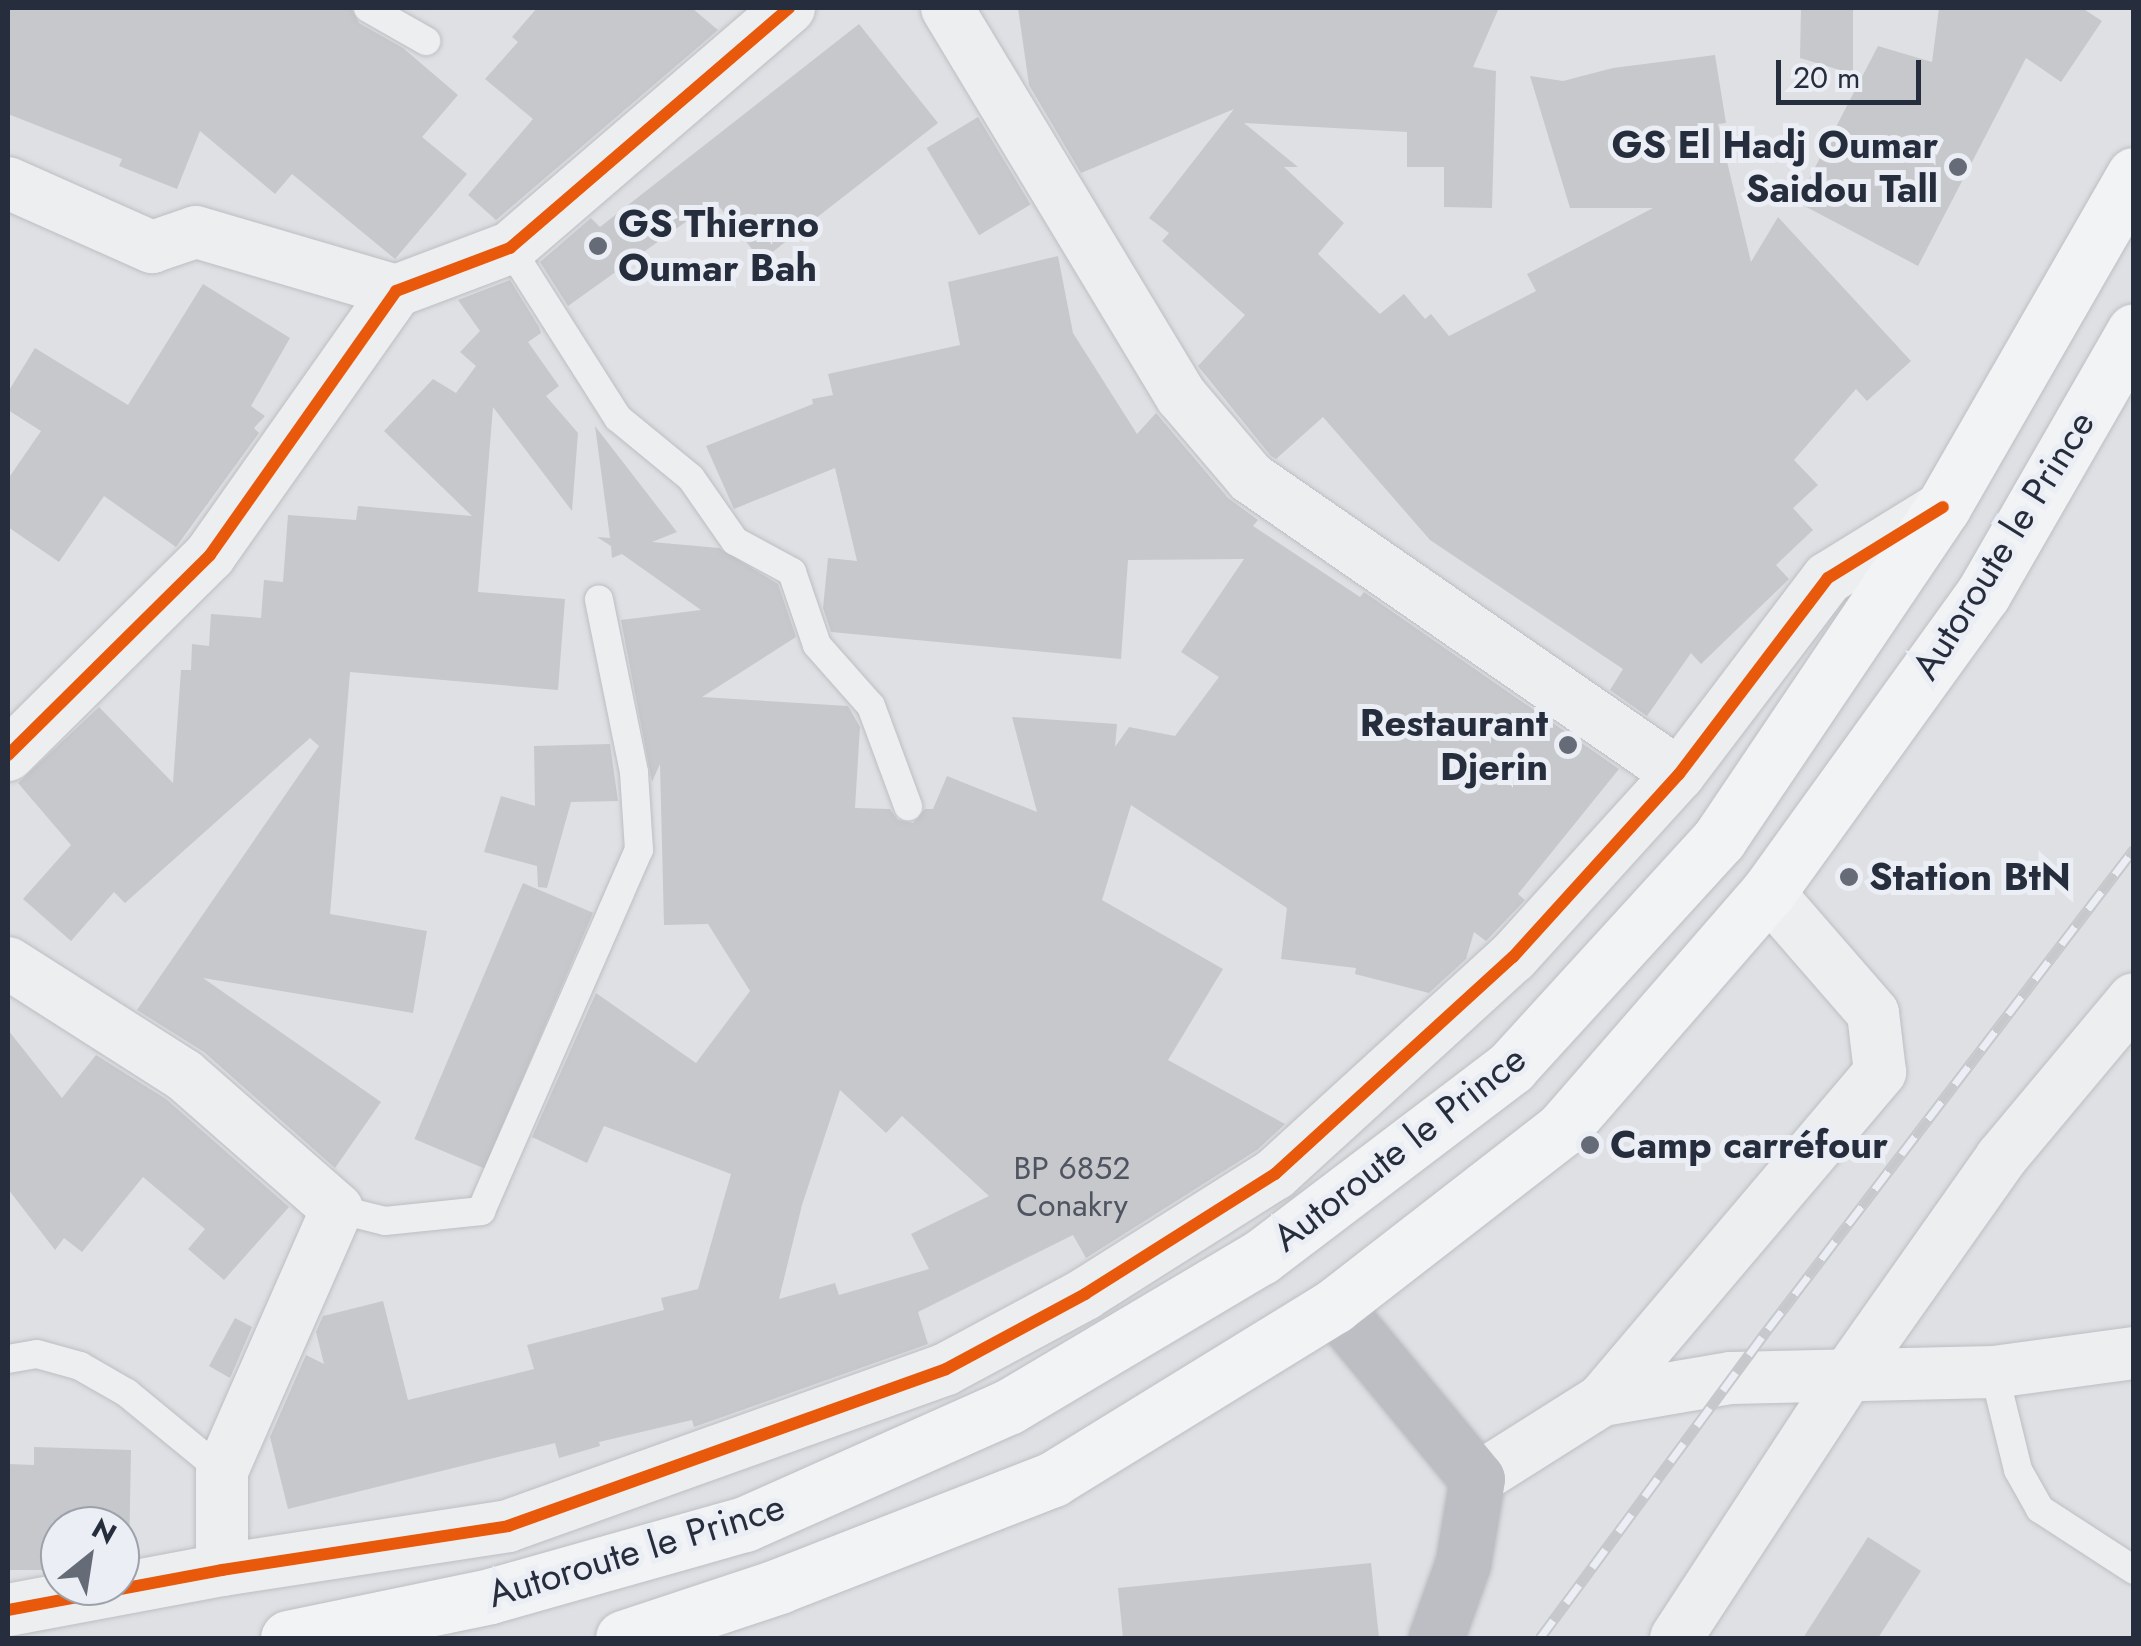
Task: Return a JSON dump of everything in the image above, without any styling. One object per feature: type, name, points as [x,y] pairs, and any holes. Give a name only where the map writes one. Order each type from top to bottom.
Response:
[{"type":"main road","name":"Autoroute le Prince","points":[[288,1638],[490,1596],[745,1524],[1008,1407],[1262,1257],[1510,1067],[1719,838],[1943,506],[2134,175]]},
{"type":"main road","name":"Autoroute le Prince","points":[[623,1638],[779,1586],[1054,1478],[1334,1306],[1562,1130],[1768,892],[1983,594],[2134,331]]},
{"type":"street","points":[[8,754],[210,555],[396,291],[510,248],[580,192],[789,8]]},
{"type":"street","points":[[947,8],[1182,397],[1251,478],[1679,774]]},
{"type":"street","points":[[8,183],[152,247],[196,232],[396,291]]},
{"type":"street","points":[[8,1610],[222,1570],[508,1526],[946,1369],[1068,1303],[1275,1174],[1513,957],[1679,774],[1828,578],[1943,506]]},
{"type":"street","points":[[1436,1638],[1462,1563],[1477,1479],[1602,1400],[1880,1072],[1873,1014],[1768,892]]},
{"type":"street","points":[[8,963],[184,1075],[337,1208],[222,1471],[222,1570]]},
{"type":"street","points":[[1676,1638],[1848,1376],[2001,1158],[2134,999]]},
{"type":"street","points":[[1334,1306],[1477,1479]]},
{"type":"street","points":[[1602,1400],[1731,1378],[1994,1372],[2134,1353]]},
{"type":"street","points":[[674,1638],[779,1586]]},
{"type":"lane","points":[[368,8],[426,41]]},
{"type":"lane","points":[[510,248],[618,418],[691,478],[736,541],[792,572],[817,645],[871,706],[908,806]]},
{"type":"lane","points":[[337,1208],[385,1221],[481,1211],[639,850],[634,772],[599,600]]},
{"type":"lane","points":[[8,1359],[37,1354],[80,1366],[127,1393],[222,1471]]},
{"type":"lane","points":[[1994,1372],[2018,1470],[2040,1509],[2134,1570]]},
{"type":"building","points":[[8,8],[351,8],[359,23],[403,48],[458,95],[422,137],[467,174],[395,259],[292,174],[275,194],[200,131],[177,189],[119,166],[122,159],[8,114]]},
{"type":"building","points":[[537,8],[692,8],[718,30],[496,220],[468,195],[533,119],[485,79],[518,42],[512,37]]},
{"type":"building","points":[[1018,8],[1499,8],[1473,67],[1496,71],[1492,208],[1444,207],[1444,167],[1407,167],[1407,132],[1244,123],[1298,167],[1284,167],[1344,223],[1318,254],[1380,314],[1404,294],[1425,319],[1431,314],[1449,336],[1536,291],[1527,274],[1653,208],[1570,208],[1530,76],[1563,81],[1613,68],[1715,55],[1726,123],[1718,124],[1751,262],[1778,217],[1911,361],[1867,401],[1856,389],[1794,460],[1818,485],[1793,508],[1813,530],[1776,565],[1789,579],[1701,664],[1691,653],[1647,716],[1610,690],[1623,669],[1430,540],[1323,417],[1276,459],[1271,456],[1198,366],[1245,315],[1162,241],[1169,233],[1149,218],[1234,109],[1081,173],[1029,85]]},
{"type":"building","points":[[1801,8],[1853,8],[1853,74],[1800,58]]},
{"type":"building","points":[[1939,8],[2082,8],[2102,21],[2061,82],[2026,58],[1918,266],[1797,202],[1878,46],[1932,62]]},
{"type":"building","points":[[859,24],[938,123],[761,261],[715,201],[568,306],[540,262],[591,218],[600,227]]},
{"type":"building","points":[[978,117],[1031,204],[979,235],[927,148]]},
{"type":"building","points":[[1058,256],[1073,333],[1137,434],[1156,413],[1228,498],[1258,520],[1253,526],[1360,597],[1364,592],[1619,769],[1518,894],[1525,900],[1486,941],[1474,932],[1466,959],[1429,993],[1355,974],[1356,968],[1281,959],[1287,908],[1131,805],[1102,900],[1223,969],[1168,1060],[1285,1124],[1257,1150],[1086,1258],[1073,1235],[918,1312],[928,1344],[694,1427],[692,1420],[599,1442],[600,1446],[559,1458],[555,1443],[288,1509],[270,1437],[306,1355],[324,1364],[316,1332],[323,1316],[383,1301],[408,1400],[534,1369],[527,1345],[664,1310],[661,1298],[698,1289],[731,1174],[604,1126],[587,1163],[532,1137],[596,993],[696,1063],[750,991],[708,924],[664,925],[660,764],[652,782],[621,620],[701,610],[622,554],[612,558],[611,546],[597,537],[610,538],[595,426],[677,532],[652,542],[719,548],[778,584],[796,637],[702,697],[848,706],[860,727],[855,808],[890,809],[898,820],[913,823],[925,809],[933,809],[947,776],[1037,812],[1012,717],[1117,724],[1115,747],[1129,727],[1175,736],[1219,677],[1181,652],[1244,559],[1128,560],[1121,659],[831,632],[823,608],[828,558],[857,561],[835,468],[734,509],[706,446],[813,404],[812,399],[833,395],[828,374],[960,345],[948,282]],"holes":[[[840,1090],[886,1133],[902,1116],[989,1196],[911,1234],[929,1269],[839,1295],[835,1283],[779,1299],[802,1205]]]},
{"type":"building","points":[[510,280],[541,333],[528,342],[559,386],[546,396],[578,433],[572,511],[493,407],[478,592],[565,599],[558,690],[350,672],[330,914],[427,931],[413,1013],[203,978],[381,1102],[335,1168],[204,1052],[137,1010],[319,746],[310,738],[125,903],[114,892],[71,941],[23,899],[71,845],[18,783],[99,707],[173,783],[181,670],[191,670],[192,644],[209,646],[211,614],[261,618],[264,580],[283,582],[288,515],[356,520],[358,506],[472,516],[384,431],[433,379],[456,393],[476,366],[460,352],[480,331],[458,300]]},
{"type":"building","points":[[203,284],[290,338],[251,406],[265,416],[254,428],[259,433],[176,547],[104,496],[59,562],[8,527],[8,479],[41,431],[8,410],[8,392],[35,348],[128,405]]},
{"type":"building","points":[[610,744],[618,801],[571,802],[547,888],[538,887],[537,866],[484,852],[501,796],[535,806],[534,746]]},
{"type":"building","points":[[523,883],[593,913],[484,1169],[414,1139]]},
{"type":"building","points":[[8,1030],[62,1098],[96,1055],[166,1099],[289,1207],[224,1280],[188,1249],[205,1229],[143,1177],[82,1252],[64,1238],[55,1250],[8,1189]]},
{"type":"building","points":[[235,1318],[252,1327],[230,1378],[209,1366]]},
{"type":"building","points":[[34,1447],[131,1450],[130,1506],[40,1506],[40,1570],[8,1570],[8,1464],[34,1465]]},
{"type":"building","points":[[1868,1537],[1921,1571],[1878,1638],[1803,1638]]},
{"type":"building","points":[[1371,1563],[1379,1638],[1123,1638],[1118,1588]]},
{"type":"railway","points":[[1540,1638],[1768,1329],[2134,849]]},
{"type":"cycle path","points":[[8,755],[210,555],[396,291],[510,248],[789,8]]},
{"type":"cycle path","points":[[8,1610],[222,1570],[508,1526],[946,1369],[1085,1294],[1275,1174],[1513,957],[1679,774],[1828,578],[1943,507]]},
{"type":"place","name":"GS El Hadj Oumar Saidou Tall","points":[[1958,167]]},
{"type":"place","name":"GS Thierno Oumar Bah","points":[[598,246]]},
{"type":"place","name":"Restaurant Djerin","points":[[1568,745]]},
{"type":"place","name":"Station BtN","points":[[1849,877]]},
{"type":"place","name":"Camp carréfour","points":[[1590,1145]]}]
